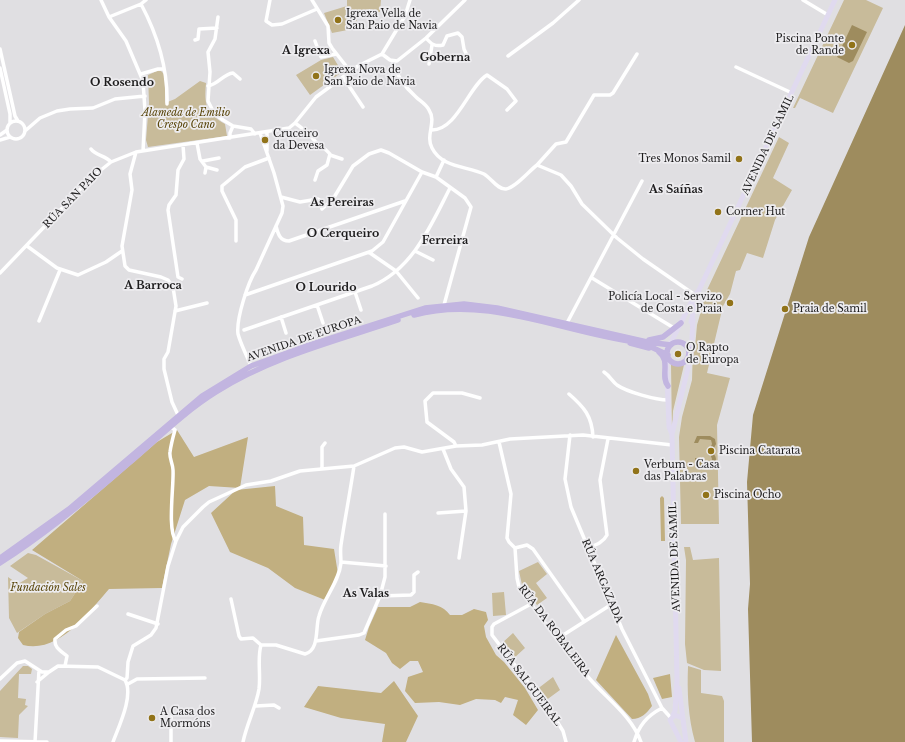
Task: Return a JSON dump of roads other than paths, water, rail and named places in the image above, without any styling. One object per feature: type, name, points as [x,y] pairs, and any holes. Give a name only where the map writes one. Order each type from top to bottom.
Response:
[{"type":"main road","name":"AVENIDA DE EUROPA","points":[[0,558],[68,509],[202,396],[251,366],[404,314],[425,308],[444,305],[479,305],[567,323],[627,339],[653,347],[668,356]]},
{"type":"main road","name":"AVENIDA DE EUROPA","points":[[0,563],[32,542],[78,506],[171,427],[214,393],[251,371],[410,316],[458,308],[479,309],[627,339],[671,344]]},
{"type":"main road","points":[[627,339],[655,340],[663,337],[681,323]]},
{"type":"main road","points":[[627,339],[651,348],[661,354],[665,364],[666,383],[668,386]]},
{"type":"main road","points":[[683,343],[689,350],[687,359],[679,364],[668,356],[668,349],[671,344],[683,343]]},
{"type":"street","points":[[101,0],[109,16],[126,41],[141,74],[145,96],[143,151]]},
{"type":"street","points":[[109,16],[141,4],[146,0]]},
{"type":"street","points":[[270,0],[266,21],[272,25],[282,24],[318,10]]},
{"type":"street","points":[[312,0],[328,26],[329,42],[336,54],[350,71]]},
{"type":"street","points":[[410,0],[405,16],[382,54],[393,62],[399,76],[412,93],[429,109],[432,117],[432,130],[430,137],[431,146],[436,153],[444,160],[460,168],[485,175],[504,189],[510,187],[537,165],[556,144],[565,144],[594,95],[610,95],[613,93],[637,54]]},
{"type":"street","points":[[393,62],[397,61],[426,38],[465,0]]},
{"type":"street","points":[[508,56],[553,23],[579,0]]},
{"type":"street","points":[[803,0],[828,15]]},
{"type":"street","name":"AVENIDA DE SAMIL","points":[[689,350],[699,290],[835,0]]},
{"type":"street","points":[[141,4],[153,26],[164,69],[167,86],[167,104]]},
{"type":"street","points":[[218,16],[215,38],[208,52],[210,72],[208,102],[211,110],[217,116],[233,126],[251,129],[255,134]]},
{"type":"street","points":[[196,40],[198,39],[198,29],[217,28]]},
{"type":"street","points":[[426,38],[432,45],[443,45],[447,36],[458,33],[462,37],[464,49],[470,60]]},
{"type":"street","points":[[315,41],[321,57],[336,54]]},
{"type":"street","points":[[429,64],[432,45]]},
{"type":"street","points":[[0,49],[15,116],[25,131]]},
{"type":"street","name":"RÚA SAN PAIO","points":[[0,273],[91,178],[111,162],[136,152],[284,130],[295,123],[313,101],[350,71],[382,54]]},
{"type":"street","points":[[736,66],[792,93]]},
{"type":"street","points":[[0,68],[10,114],[10,123],[7,130],[0,135]]},
{"type":"street","points":[[141,74],[158,69],[164,69]]},
{"type":"street","points":[[208,86],[217,83],[228,74],[233,73],[240,79]]},
{"type":"street","points":[[432,130],[436,130],[448,124],[487,74],[507,89],[516,101],[507,110]]},
{"type":"street","points":[[343,77],[363,107]]},
{"type":"street","points":[[0,140],[11,137],[20,138],[31,124],[57,111],[93,108],[115,99],[145,96]]},
{"type":"street","points":[[10,123],[20,122],[31,124]]},
{"type":"street","points":[[295,123],[306,130],[330,155],[342,159]]},
{"type":"street","points":[[230,138],[230,133],[233,126]]},
{"type":"street","points":[[7,130],[11,137]]},
{"type":"street","points":[[266,152],[267,132]]},
{"type":"street","points":[[251,366],[238,331],[245,295],[276,226],[282,209],[281,197],[260,133]]},
{"type":"street","points":[[197,143],[200,159],[206,167],[217,170]]},
{"type":"street","points":[[182,279],[178,277],[168,207],[176,195],[178,170],[184,159],[183,145]]},
{"type":"street","points":[[91,149],[94,153],[108,159],[111,162]]},
{"type":"street","points":[[281,197],[300,202],[318,199],[320,200],[322,209],[327,206],[336,195],[353,166],[374,151],[380,150],[389,153],[422,172],[436,178],[469,202],[471,212],[458,251],[444,305]]},
{"type":"street","points":[[136,152],[130,174],[132,190],[122,251],[125,266],[129,270],[168,280],[173,287],[176,298],[175,311],[168,352],[164,359],[164,369],[172,402],[178,415]]},
{"type":"street","points":[[315,180],[318,170],[327,165],[330,155]]},
{"type":"street","points":[[202,161],[219,158]]},
{"type":"street","points":[[236,241],[236,220],[222,190],[222,186],[245,167],[269,158]]},
{"type":"street","points":[[436,178],[444,160]]},
{"type":"street","points":[[537,165],[561,175],[571,186],[582,204],[614,235],[694,295]]},
{"type":"street","points":[[205,173],[206,167]]},
{"type":"street","points":[[245,295],[370,252],[383,242],[422,172]]},
{"type":"street","points":[[567,323],[642,181]]},
{"type":"street","points":[[240,337],[244,330],[356,292],[380,283],[397,273],[415,250],[450,188]]},
{"type":"street","points":[[270,237],[279,237],[289,241],[406,201]]},
{"type":"street","points":[[276,226],[279,237]]},
{"type":"street","points":[[27,246],[60,270],[74,274],[79,274],[106,262],[122,251]]},
{"type":"street","points":[[415,250],[433,260]]},
{"type":"street","points":[[370,252],[397,273],[418,298]]},
{"type":"street","points":[[39,321],[60,270]]},
{"type":"street","points":[[592,278],[674,328]]},
{"type":"street","name":"AVENIDA DE SAMIL","points":[[671,344],[694,295],[699,290]]},
{"type":"street","points":[[356,292],[361,310]]},
{"type":"street","points":[[175,311],[207,303]]},
{"type":"street","points":[[317,305],[323,323]]},
{"type":"street","points":[[281,317],[286,333]]},
{"type":"street","name":"AVENIDA DE SAMIL","points":[[686,742],[678,680],[672,434],[691,356],[693,319]]},
{"type":"street","points":[[240,324],[241,328],[244,330]]},
{"type":"street","name":"AVENIDA DE SAMIL","points":[[668,356],[669,427],[672,434]]},
{"type":"street","name":"AVENIDA DE SAMIL","points":[[686,372],[687,359]]},
{"type":"street","points":[[604,372],[609,375],[617,385],[629,392],[668,400]]},
{"type":"street","points":[[456,446],[454,442],[427,422],[426,401],[433,393],[450,392],[480,398]]},
{"type":"street","points":[[569,394],[586,409],[591,418],[593,436]]},
{"type":"street","points":[[171,427],[175,430],[170,454],[173,468],[173,515],[171,524],[173,537],[176,541]]},
{"type":"street","points":[[125,680],[127,678],[128,662],[133,646],[151,636],[158,624],[168,566],[176,541],[183,527],[209,502],[246,485],[271,481],[290,474],[354,466],[395,448],[404,447],[422,452],[456,446],[482,445],[570,435],[593,436],[608,439],[672,445]]},
{"type":"street","name":"RÚA ARGAZADA","points":[[570,435],[566,466],[568,497],[587,548],[622,628],[662,708],[672,717]]},
{"type":"street","points":[[587,548],[605,540],[607,535],[600,480],[608,439]]},
{"type":"street","name":"RÚA DA ROBALEIRA","points":[[499,442],[512,494],[507,538],[515,548],[517,583],[557,639],[588,677],[637,732],[641,742]]},
{"type":"street","points":[[322,469],[322,448],[325,443]]},
{"type":"street","points":[[443,449],[451,469],[464,487],[466,511],[459,558]]},
{"type":"street","points":[[231,599],[239,636],[241,639],[253,638],[261,645],[276,644],[305,654],[310,650],[316,641],[317,623],[320,612],[334,584],[341,562],[340,546],[354,466]]},
{"type":"street","points":[[438,513],[466,511]]},
{"type":"street","points":[[316,641],[364,633],[380,596],[386,566],[385,514]]},
{"type":"street","points":[[515,548],[527,544],[533,549],[584,621]]},
{"type":"street","points":[[341,562],[386,566]]},
{"type":"street","points":[[380,596],[411,595],[414,592],[414,574],[418,572]]},
{"type":"street","name":"RÚA SALGUEIRAL","points":[[531,604],[494,624],[492,627],[492,635],[553,715],[563,731],[566,742]]},
{"type":"street","points":[[557,639],[612,604]]},
{"type":"street","points":[[65,666],[67,656],[54,644],[55,639],[66,630],[76,626],[97,606]]},
{"type":"street","points":[[128,614],[158,624]]},
{"type":"street","points":[[243,742],[249,719],[256,706],[261,676],[261,645]]},
{"type":"street","points":[[0,679],[22,661],[28,662],[40,671],[49,672]]},
{"type":"street","points":[[38,682],[58,666],[98,667],[125,680],[128,684],[122,719],[113,742]]},
{"type":"street","points":[[35,742],[38,682],[40,671]]},
{"type":"street","points":[[128,684],[137,680],[205,678]]},
{"type":"street","name":"AVENIDA DE SAMIL","points":[[672,717],[675,711],[678,680]]},
{"type":"street","points":[[256,706],[274,705],[279,708]]},
{"type":"street","points":[[634,742],[637,732],[647,717],[662,708]]},
{"type":"street","points":[[675,727],[680,726],[682,720],[679,715],[672,717],[671,724],[675,727],[681,742]]},
{"type":"street","points":[[171,717],[171,742]]},
{"type":"street","points":[[0,741],[47,742]]},
{"type":"place","name":"Igrexa Vella de San Paio de Navia","points":[[338,20]]},
{"type":"place","name":"Piscina Ponte de Rande","points":[[852,45]]},
{"type":"place","name":"Igrexa Nova de San Paio de Navia","points":[[316,76]]},
{"type":"place","name":"Cruceiro da Devesa","points":[[265,140]]},
{"type":"place","name":"Tres Monos Samil","points":[[739,159]]},
{"type":"place","name":"Corner Hut","points":[[718,212]]},
{"type":"place","name":"Policía Local - Servizo de Costa e Praia","points":[[730,303]]},
{"type":"place","name":"Praia de Samil","points":[[785,309]]},
{"type":"place","name":"O Rapto de Europa","points":[[678,354]]},
{"type":"place","name":"Piscina Catarata","points":[[711,451]]},
{"type":"place","name":"Verbum - Casa das Palabras","points":[[636,471]]},
{"type":"place","name":"Piscina Ocho","points":[[706,495]]},
{"type":"place","name":"A Casa dos Mormóns","points":[[152,718]]},
{"type":"district","name":"A Igrexa","points":[[306,51]]},
{"type":"district","name":"Goberna","points":[[445,58]]},
{"type":"district","name":"O Rosendo","points":[[122,83]]},
{"type":"district","name":"As Saíñas","points":[[676,190]]},
{"type":"district","name":"As Pereiras","points":[[342,203]]},
{"type":"district","name":"O Cerqueiro","points":[[343,234]]},
{"type":"district","name":"Ferreira","points":[[445,241]]},
{"type":"district","name":"A Barroca","points":[[153,286]]},
{"type":"district","name":"O Lourido","points":[[326,288]]},
{"type":"district","name":"As Valas","points":[[366,594]]},
{"type":"park label","name":"Alameda de Emilio Crespo Cano","points":[[186,118]]},
{"type":"park label","name":"Fundación Sales","points":[[48,588]]}]
